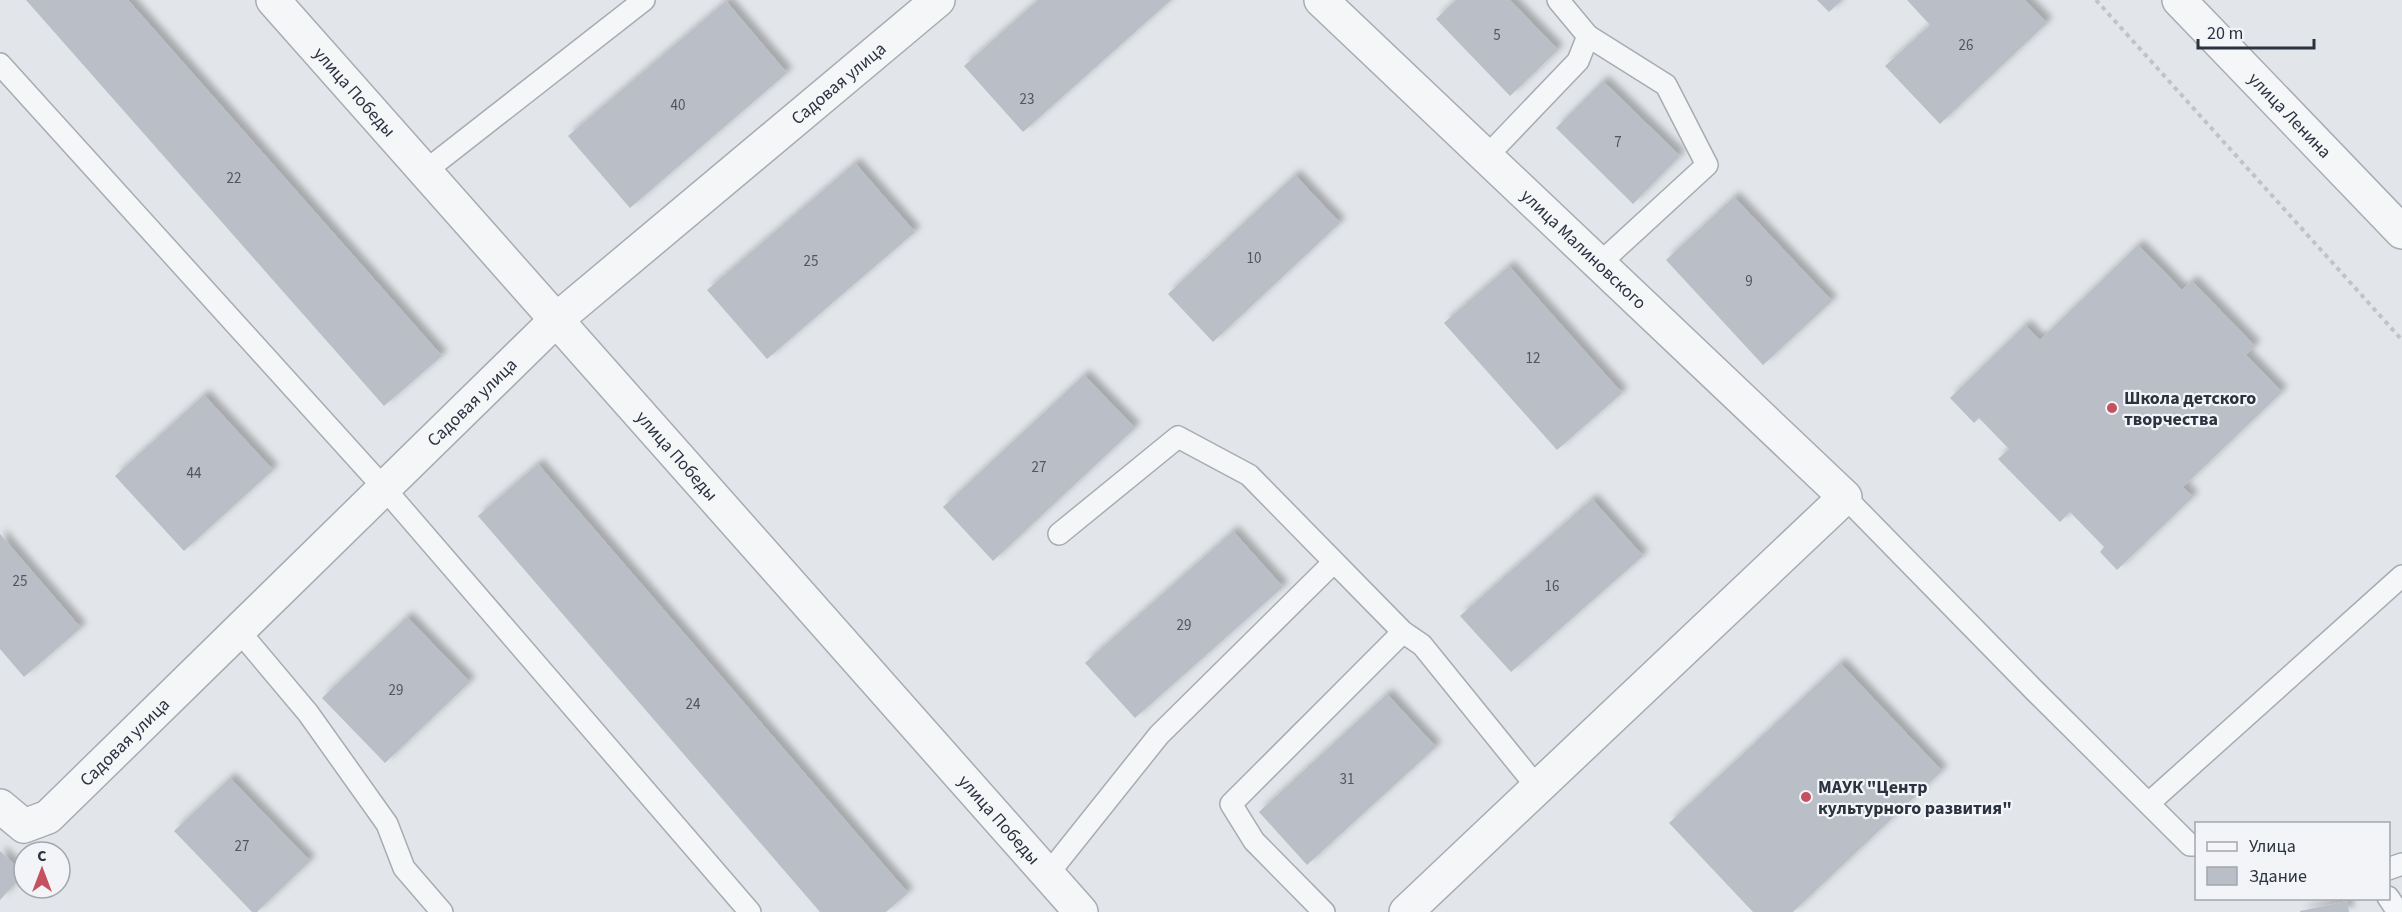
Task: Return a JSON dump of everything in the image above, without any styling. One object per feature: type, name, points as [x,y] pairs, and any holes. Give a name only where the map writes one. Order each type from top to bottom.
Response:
[{"type":"street","name":"улица Победы","points":[[273,0],[1081,912]]},
{"type":"street","name":"Садовая улица","points":[[12,816],[48,817],[556,320],[938,0]]},
{"type":"street","name":"улица Малиновского","points":[[1321,0],[1845,497]]},
{"type":"street","name":"улица Ленина","points":[[2179,0],[2402,232]]},
{"type":"street","points":[[1406,912],[1845,497]]},
{"type":"lane","points":[[424,172],[644,0]]},
{"type":"lane","points":[[1558,0],[1588,36],[1666,85],[1707,165],[1598,265]]},
{"type":"lane","points":[[1487,156],[1578,61],[1588,36]]},
{"type":"lane","points":[[0,64],[384,488],[750,912]]},
{"type":"lane","points":[[1059,534],[1178,438],[1249,475],[1403,632],[1422,645],[1537,787]]},
{"type":"lane","points":[[1845,497],[2033,689],[2190,844],[2195,845]]},
{"type":"lane","points":[[1047,874],[1159,735],[1333,563]]},
{"type":"lane","points":[[2149,803],[2402,576]]},
{"type":"lane","points":[[239,631],[308,713],[387,824],[404,868],[442,912]]},
{"type":"lane","points":[[1324,912],[1254,841],[1231,804],[1403,632]]},
{"type":"path","points":[[2096,0],[2402,340]]},
{"type":"building","points":[[26,0],[128,0],[442,356],[384,406]]},
{"type":"building","points":[[1038,0],[1171,0],[1023,132],[964,66]]},
{"type":"building","points":[[1456,0],[1510,0],[1558,50],[1510,96],[1436,19]]},
{"type":"building","points":[[1817,0],[1842,0],[1829,12]]},
{"type":"building","points":[[1907,0],[2025,0],[2047,23],[1940,124],[1885,66],[1930,25]]},
{"type":"building","points":[[726,1],[787,73],[630,208],[568,136]]},
{"type":"building","points":[[1603,81],[1680,156],[1633,204],[1556,128]]},
{"type":"building","points":[[855,163],[915,232],[767,359],[707,290]]},
{"type":"building","points":[[1295,175],[1340,223],[1213,342],[1168,294]]},
{"type":"building","points":[[1734,197],[1832,301],[1763,365],[1666,260]]},
{"type":"building","name":"Школа детского творчества","points":[[2138,245],[2182,290],[2192,281],[2255,346],[2246,355],[2282,392],[2183,487],[2193,497],[2117,570],[2100,552],[2104,547],[2070,512],[2060,522],[1998,459],[2009,449],[1979,418],[1974,423],[1950,398],[2025,325],[2040,340]]},
{"type":"building","points":[[1509,266],[1622,393],[1557,450],[1444,323]]},
{"type":"building","points":[[1084,375],[1135,428],[993,561],[943,507]]},
{"type":"building","points":[[204,395],[273,470],[184,551],[115,476]]},
{"type":"building","points":[[538,464],[908,893],[886,912],[820,912],[478,516]]},
{"type":"building","points":[[1592,499],[1643,556],[1511,672],[1460,616]]},
{"type":"building","points":[[1233,531],[1283,587],[1135,718],[1085,663]]},
{"type":"building","points":[[0,534],[81,628],[24,677],[0,649]]},
{"type":"building","points":[[407,617],[470,682],[385,763],[322,698]]},
{"type":"building","name":"МАУК \"Центр культурного развития\"","points":[[1840,663],[1942,771],[1793,912],[1753,912],[1669,823]]},
{"type":"building","points":[[1387,694],[1436,747],[1307,865],[1259,812]]},
{"type":"building","points":[[230,778],[310,861],[257,912],[252,912],[174,831]]},
{"type":"building","points":[[0,851],[12,862],[12,887],[0,900]]},
{"type":"building","points":[[2347,901],[2349,912],[2300,912],[2300,911]]},
{"type":"place","name":"Школа детского творчества","points":[[2112,408]]},
{"type":"place","name":"МАУК \"Центр культурного развития\"","points":[[1806,797]]}]
